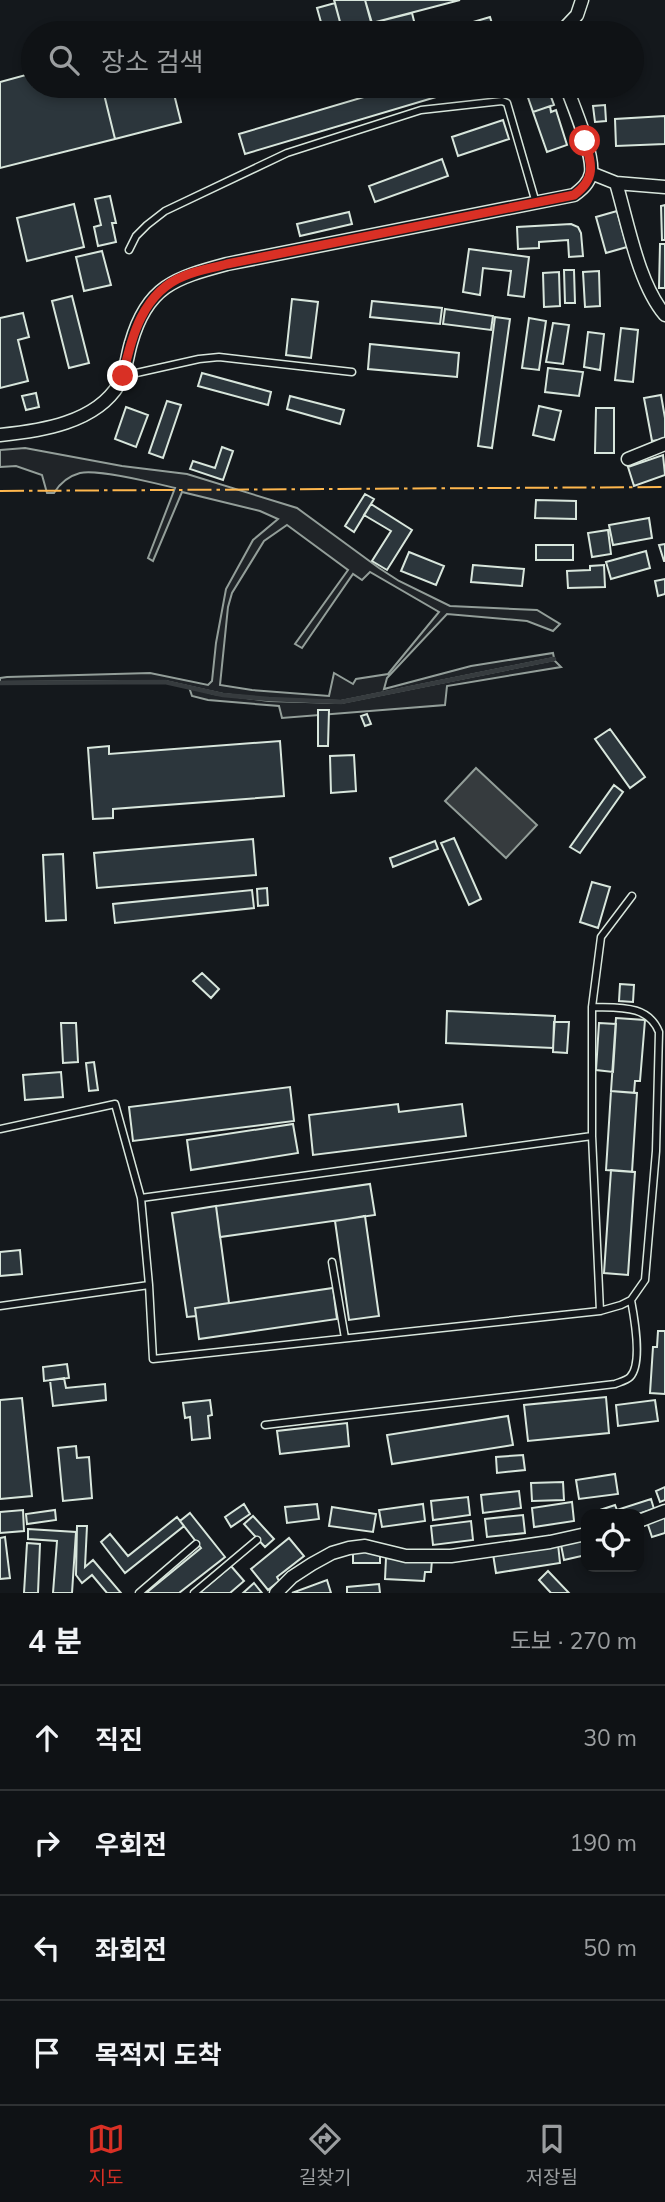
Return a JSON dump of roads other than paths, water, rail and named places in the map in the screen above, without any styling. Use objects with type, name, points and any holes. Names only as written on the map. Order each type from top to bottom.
[{"type":"street","points":[[571,21],[582,0]]},
{"type":"street","points":[[0,435],[46,428],[73,420],[104,400],[118,386],[123,376],[131,341],[149,303],[171,282],[185,276],[227,264],[574,195],[585,187],[591,173],[585,141],[570,98]]},
{"type":"street","points":[[591,173],[616,183],[665,187]]},
{"type":"street","points":[[616,183],[640,265],[660,300],[665,315]]},
{"type":"street","points":[[628,458],[665,444]]},
{"type":"street","points":[[644,1519],[665,1511]]},
{"type":"street","points":[[276,1593],[292,1577],[312,1564],[332,1553],[349,1548],[365,1546],[406,1556],[451,1556],[581,1535]]},
{"type":"lane","points":[[129,250],[136,236],[165,211],[287,153],[421,110],[502,101],[507,103],[536,203]]},
{"type":"lane","points":[[123,376],[219,357],[352,372]]},
{"type":"lane","points":[[600,1311],[592,1136],[592,1007],[601,937],[632,896]]},
{"type":"lane","points":[[0,1129],[115,1104],[141,1198],[153,1359],[600,1311],[631,1300],[645,1280],[656,1151],[659,1032],[655,1023],[643,1012],[634,1009],[592,1007]]},
{"type":"lane","points":[[141,1198],[592,1136]]},
{"type":"lane","points":[[656,1151],[665,1150]]},
{"type":"lane","points":[[332,1262],[345,1338]]},
{"type":"lane","points":[[0,1306],[149,1285]]},
{"type":"lane","points":[[265,1425],[615,1384],[631,1376],[635,1367],[637,1328],[631,1300]]},
{"type":"lane","points":[[194,1593],[257,1540]]},
{"type":"lane","points":[[139,1593],[196,1544]]},
{"type":"waterway","points":[[0,683],[165,682],[223,695],[341,702],[554,659]]}]
